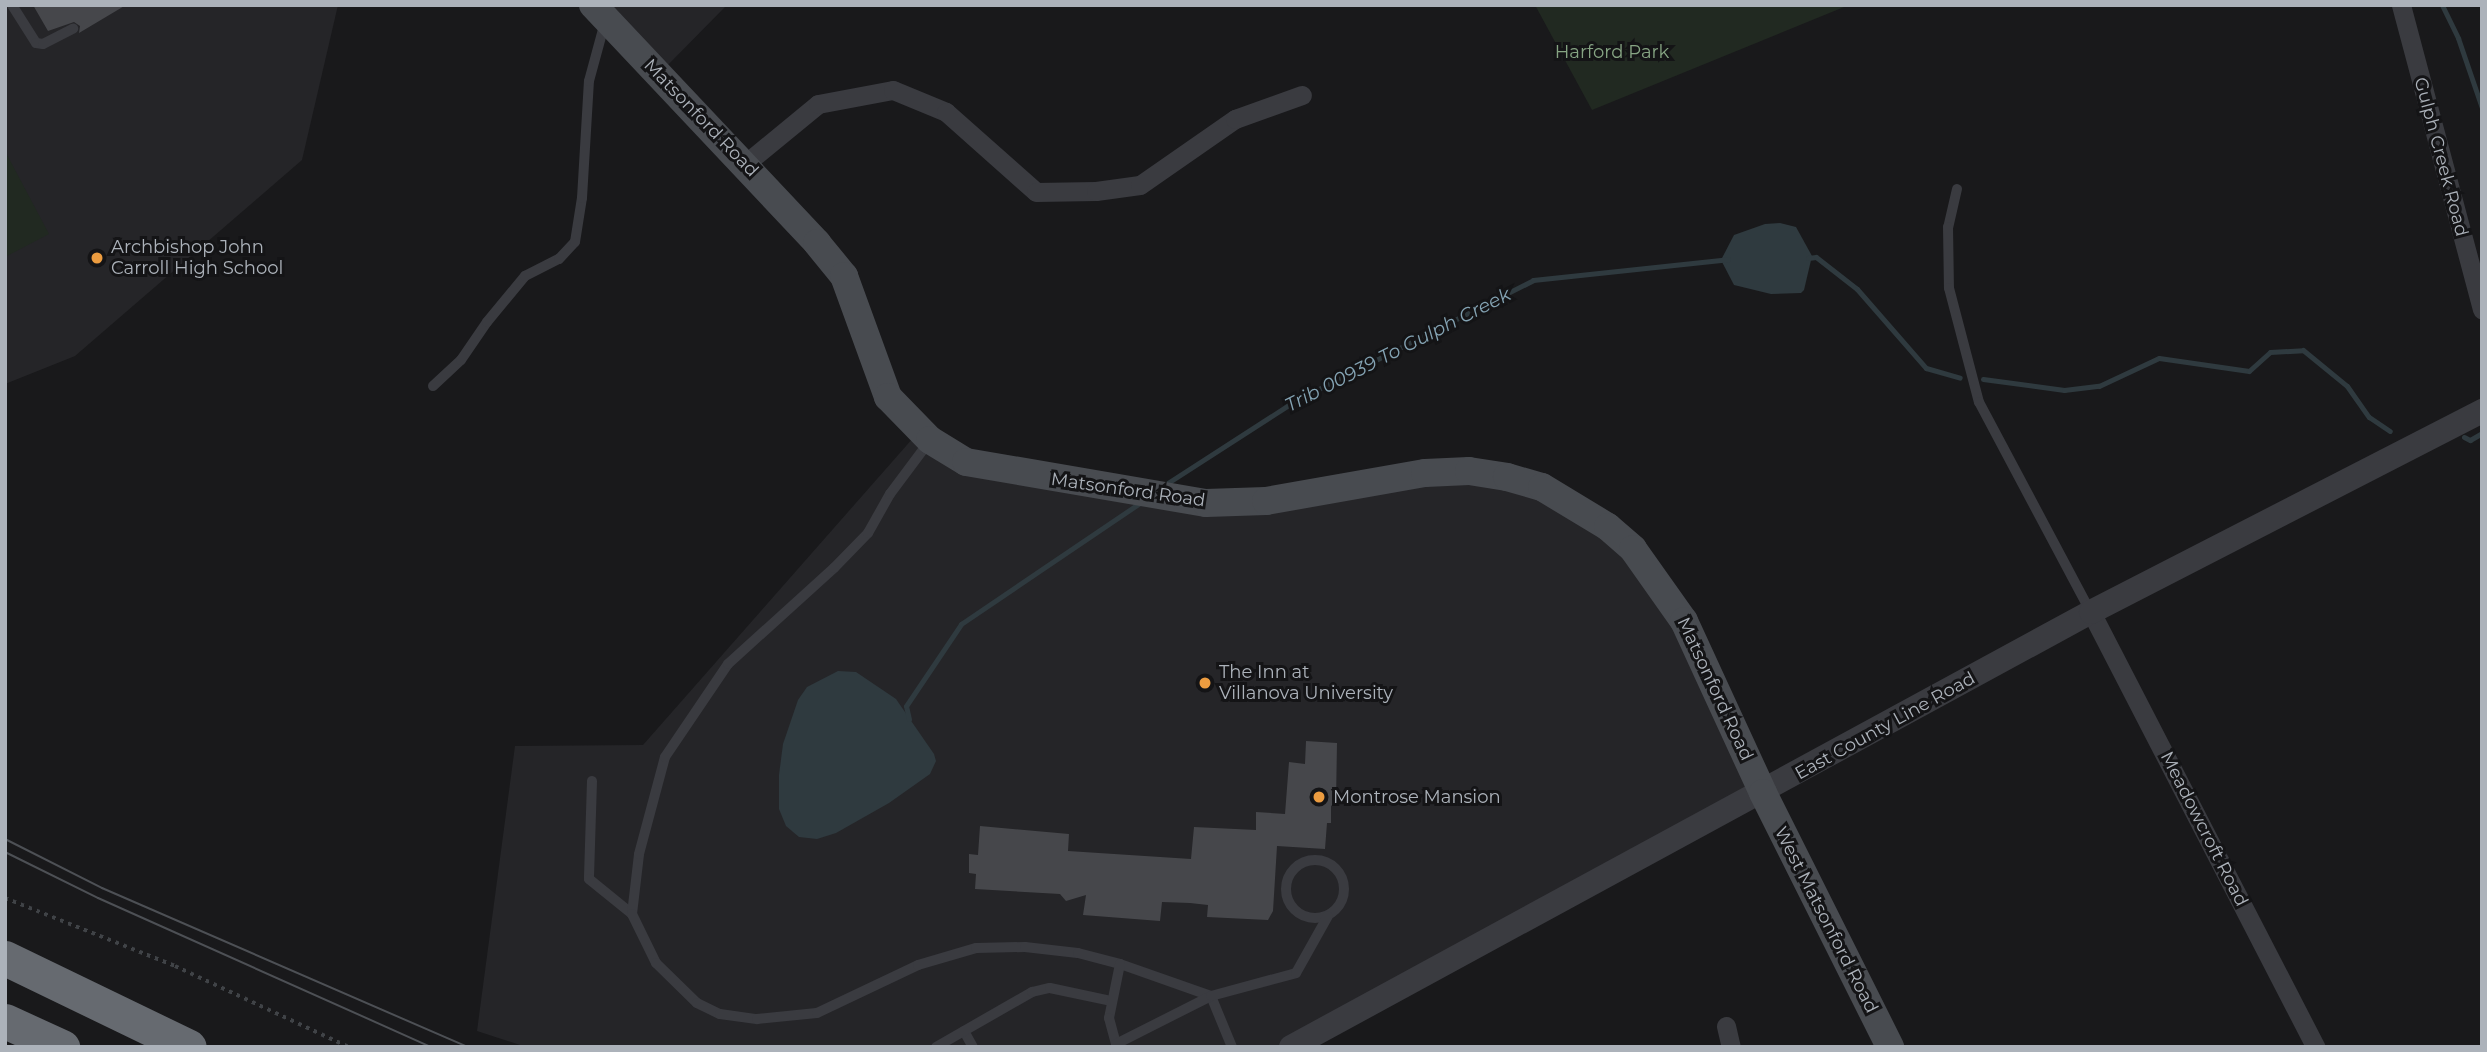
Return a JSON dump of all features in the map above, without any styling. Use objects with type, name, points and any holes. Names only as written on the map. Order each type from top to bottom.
[{"type":"highway","points":[[5,958],[189,1047]]},
{"type":"highway","points":[[5,1021],[62,1047]]},
{"type":"main road","name":"Matsonford Road","points":[[599,12],[745,164],[844,276],[888,397],[930,440],[966,462],[1206,503],[1266,501],[1424,473],[1469,471],[1507,477],[1542,487],[1608,527],[1633,549],[1658,581],[1685,621],[1763,793]]},
{"type":"main road","name":"West Matsonford Road","points":[[1763,793],[1890,1047]]},
{"type":"street","name":"Gulph Creek Road","points":[[2401,5],[2482,309]]},
{"type":"street","points":[[745,164],[818,104],[893,90],[946,112],[1036,192],[1096,191],[1140,185],[1235,119],[1302,95]]},
{"type":"street","name":"East County Line Road","points":[[1291,1047],[1763,793],[2091,612],[2482,411]]},
{"type":"street","name":"Meadowcroft Road","points":[[2091,612],[2316,1047]]},
{"type":"street","points":[[1726,1027],[1731,1047]]},
{"type":"lane","points":[[12,5],[36,43],[43,44],[73,29]]},
{"type":"lane","points":[[433,386],[461,360],[487,322],[525,276],[559,260],[575,242],[582,198],[589,80],[599,12]]},
{"type":"lane","points":[[1957,189],[1948,227],[1949,288],[1979,402],[2091,612]]},
{"type":"lane","points":[[632,914],[639,854],[665,757],[728,664],[834,568],[868,533],[890,494],[930,440]]},
{"type":"lane","points":[[592,781],[589,878],[632,914],[656,963],[697,1003],[720,1014],[757,1019],[817,1013],[918,965],[976,948],[1025,947],[1078,953],[1120,964],[1211,996],[1232,1047]]},
{"type":"lane","points":[[1120,964],[1111,1001],[1110,1018],[1116,1045],[1211,996],[1296,973],[1328,916],[1336,911],[1345,895],[1342,877],[1330,863],[1321,860],[1303,862],[1290,875],[1286,884],[1289,902],[1301,915],[1319,919],[1328,916]]},
{"type":"lane","points":[[936,1047],[1032,992],[1051,988],[1111,1001]]},
{"type":"lane","points":[[964,1031],[973,1047]]},
{"type":"path","points":[[5,898],[175,966],[349,1047]]},
{"type":"shaded area","name":"Archbishop John Carroll High School","points":[[5,5],[338,5],[302,160],[75,356],[5,384]]},
{"type":"shaded area","points":[[593,5],[727,5],[659,74]]},
{"type":"shaded area","points":[[1780,223],[1796,227],[1812,256],[1804,290],[1801,293],[1771,294],[1734,285],[1721,260],[1734,235],[1765,224]]},
{"type":"shaded area","name":"The Inn at Villanova University","points":[[921,429],[930,440],[1206,503],[1507,477],[1633,549],[1763,793],[1291,1047],[526,1047],[477,1031],[515,746],[643,745]]},
{"type":"shaded area","points":[[838,671],[856,672],[896,699],[934,754],[936,761],[930,774],[889,803],[836,833],[817,839],[799,837],[786,826],[779,809],[783,744],[798,700],[807,687]]},
{"type":"green space","name":"Harford Park","points":[[1535,5],[1849,5],[1592,110]]},
{"type":"green space","points":[[5,151],[49,234],[5,257]]},
{"type":"building","points":[[33,5],[126,5],[79,33],[80,26],[74,22],[48,31]]},
{"type":"building","points":[[1306,741],[1337,743],[1336,802],[1331,806],[1331,823],[1327,823],[1325,849],[1277,846],[1273,911],[1268,920],[1207,917],[1208,905],[1162,902],[1160,921],[1083,915],[1086,895],[1066,901],[1060,894],[975,889],[976,874],[969,873],[969,854],[978,855],[980,826],[1069,834],[1068,851],[1191,859],[1194,827],[1256,830],[1256,812],[1285,814],[1289,762],[1305,764]]},
{"type":"waterway","points":[[2442,5],[2458,38],[2482,108]]},
{"type":"waterway","name":"Trib 00939 To Gulph Creek","points":[[1808,258],[1816,257],[1857,289],[1926,368],[1960,378]]},
{"type":"waterway","name":"Trib 00939 To Gulph Creek","points":[[1163,486],[1295,401],[1533,280],[1728,259]]},
{"type":"waterway","name":"Trib 00939 To Gulph Creek","points":[[1983,379],[2064,390],[2099,386],[2159,358],[2249,371],[2270,352],[2303,350],[2347,386],[2369,417],[2390,431]]},
{"type":"waterway","name":"Trib 00939 To Gulph Creek","points":[[2464,437],[2470,440],[2482,433]]},
{"type":"waterway","name":"Trib 00939 To Gulph Creek","points":[[909,719],[906,706],[961,624],[1141,502]]},
{"type":"tram line","points":[[5,839],[102,888],[467,1047]]},
{"type":"tram line","points":[[5,852],[98,898],[431,1047]]},
{"type":"place","name":"Archbishop John Carroll High School","points":[[97,258]]},
{"type":"place","name":"The Inn at Villanova University","points":[[1205,683]]},
{"type":"place","name":"Montrose Mansion","points":[[1319,797]]}]
